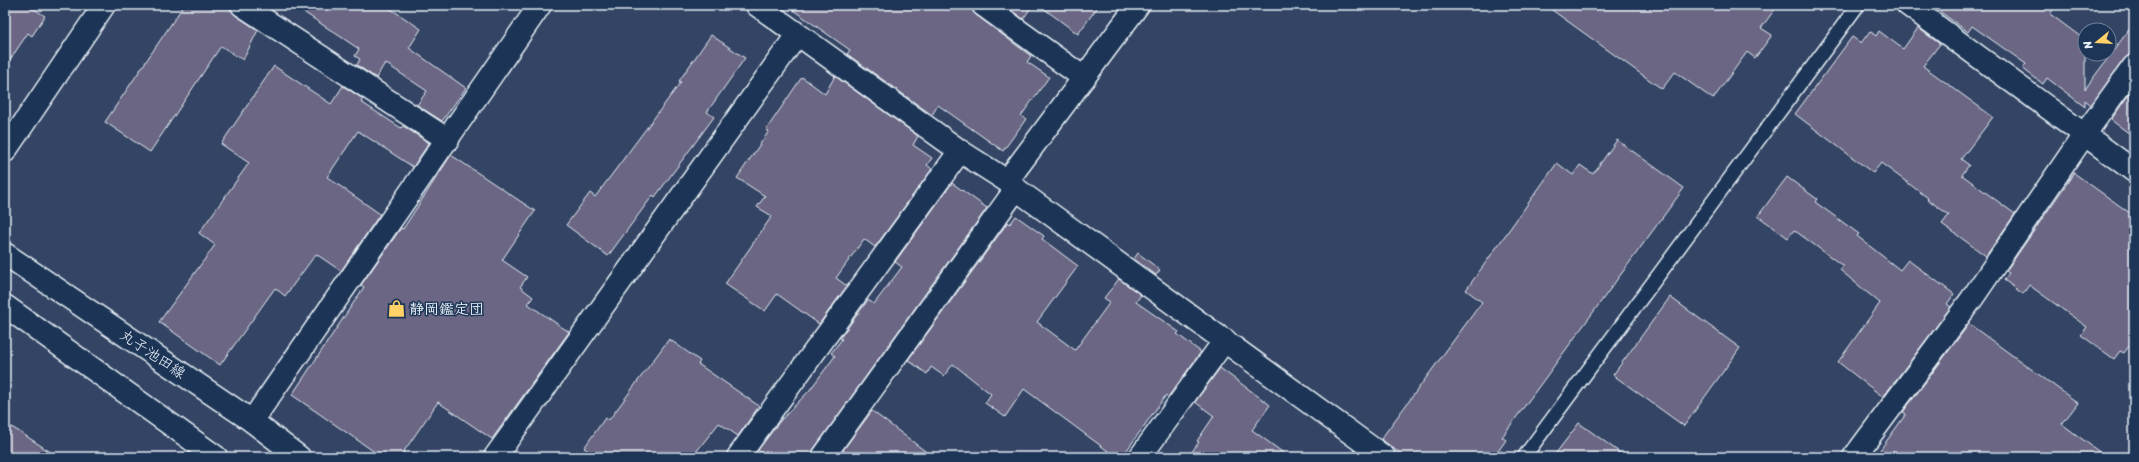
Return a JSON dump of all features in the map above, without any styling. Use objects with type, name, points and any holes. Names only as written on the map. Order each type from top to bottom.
[{"type":"street","points":[[5,151],[104,5]]},
{"type":"street","points":[[242,5],[448,140]]},
{"type":"street","points":[[252,422],[540,5]]},
{"type":"street","points":[[757,5],[960,151],[1011,185],[1384,457]]},
{"type":"street","points":[[983,5],[1084,78]]},
{"type":"street","points":[[823,457],[1084,78],[1138,5]]},
{"type":"street","points":[[1908,5],[2134,171]]},
{"type":"street","points":[[495,457],[797,35]]},
{"type":"street","points":[[1854,457],[1971,300],[2084,135],[2134,66]]},
{"type":"street","points":[[738,457],[960,151]]},
{"type":"street","name":"丸子池田線","points":[[5,254],[252,422],[300,457]]},
{"type":"street","points":[[5,306],[216,457]]},
{"type":"street","points":[[1140,457],[1225,340]]},
{"type":"lane","points":[[1524,457],[1858,5]]},
{"type":"building","points":[[5,5],[28,5],[45,16],[32,36],[28,33],[5,67]]},
{"type":"building","points":[[184,5],[230,5],[235,15],[258,30],[243,60],[221,46],[150,152],[105,122]]},
{"type":"building","points":[[293,5],[385,5],[421,29],[409,48],[466,88],[442,121],[417,105],[427,91],[385,63],[376,78],[357,65],[360,59],[355,56],[359,49]]},
{"type":"building","points":[[786,5],[971,5],[976,15],[1031,56],[1027,62],[1049,77],[1021,116],[1026,119],[1003,151],[938,105],[932,115],[847,54],[850,50]]},
{"type":"building","points":[[1004,5],[1033,5],[1023,19]]},
{"type":"building","points":[[1039,5],[1099,5],[1078,34]]},
{"type":"building","points":[[1545,5],[1778,5],[1761,28],[1772,35],[1755,58],[1747,52],[1713,99],[1675,72],[1662,89]]},
{"type":"building","points":[[1931,5],[2057,5],[2050,14],[2077,34],[2077,62],[2085,62],[2085,89],[2105,62],[2117,62],[2117,46],[2134,23],[2134,54],[2124,59],[2091,105],[2085,100],[2085,107],[2047,78],[2043,84],[2022,68],[2026,64],[1972,26],[1968,32]]},
{"type":"building","points":[[1918,28],[1940,44],[1923,66],[1993,117],[1961,159],[1969,165],[1962,175],[2015,214],[1986,256],[1942,224],[1949,215],[1881,163],[1873,173],[1795,114],[1852,37],[1861,43],[1870,31],[1876,36],[1879,31],[1903,49]]},
{"type":"building","points":[[711,35],[745,58],[707,112],[714,117],[655,197],[653,195],[608,256],[566,225],[590,193],[595,197],[681,82],[679,81]]},
{"type":"building","points":[[274,66],[331,104],[343,86],[363,99],[361,102],[401,128],[403,126],[429,143],[413,167],[358,131],[327,177],[380,214],[341,271],[316,254],[285,296],[275,288],[220,365],[159,322],[215,245],[199,233],[249,163],[221,144]]},
{"type":"building","points":[[835,76],[918,136],[913,145],[932,158],[927,165],[932,169],[875,247],[864,239],[836,278],[847,286],[819,324],[777,294],[765,311],[725,284],[772,216],[757,207],[765,196],[737,178],[769,131],[766,130],[802,77],[825,94]]},
{"type":"building","points":[[2134,87],[2134,137],[2111,120]]},
{"type":"building","points":[[1617,140],[1684,188],[1502,437],[1506,440],[1494,457],[1405,457],[1381,439],[1482,302],[1466,290],[1557,163],[1573,175],[1580,165],[1593,174]]},
{"type":"building","points":[[451,155],[535,211],[502,260],[527,277],[520,287],[533,297],[528,304],[569,332],[492,439],[438,402],[400,457],[382,457],[292,395],[364,287],[361,285],[401,228],[403,229]]},
{"type":"building","points":[[2074,173],[2134,216],[2134,339],[2124,353],[2120,351],[2114,359],[2081,335],[2087,327],[2029,285],[2023,294],[2004,280],[2009,273],[2006,271]]},
{"type":"building","points":[[1787,177],[1817,199],[1815,202],[1859,234],[1857,236],[1900,270],[1908,260],[1954,294],[1947,304],[1951,307],[1883,397],[1838,362],[1880,303],[1840,270],[1843,266],[1794,230],[1788,238],[1758,216]]},
{"type":"building","points":[[952,183],[987,208],[813,450],[811,457],[767,457],[758,450],[780,421],[809,391],[835,356],[831,353],[842,339],[840,338],[868,300],[874,304],[902,267],[895,262]]},
{"type":"building","points":[[1016,216],[1044,236],[1042,239],[1078,266],[1037,322],[1075,350],[1110,302],[1104,298],[1119,279],[1141,295],[1136,302],[1179,332],[1177,334],[1201,352],[1168,397],[1166,395],[1122,457],[1116,457],[1024,389],[1005,417],[985,403],[991,394],[953,364],[944,376],[931,367],[927,374],[908,360],[1008,222],[1010,224]]},
{"type":"building","points":[[1138,253],[1160,270],[1156,275],[1134,259]]},
{"type":"building","points":[[1670,297],[1740,348],[1684,426],[1613,375]]},
{"type":"building","points":[[1969,324],[2078,403],[2062,424],[2106,457],[1875,457],[1906,414],[1903,412]]},
{"type":"building","points":[[669,339],[700,361],[698,364],[759,406],[738,436],[719,423],[692,457],[597,457],[584,448],[605,418],[609,420]]},
{"type":"building","points":[[1220,368],[1270,405],[1252,430],[1289,457],[1188,457],[1199,442],[1197,441],[1214,416],[1195,402]]},
{"type":"building","points":[[872,411],[933,457],[853,457],[843,450]]},
{"type":"building","points":[[5,423],[23,434],[58,457],[5,457]]},
{"type":"building","points":[[1579,423],[1626,457],[1553,457]]},
{"type":"place","name":"静岡鑑定団","points":[[396,309]]}]
